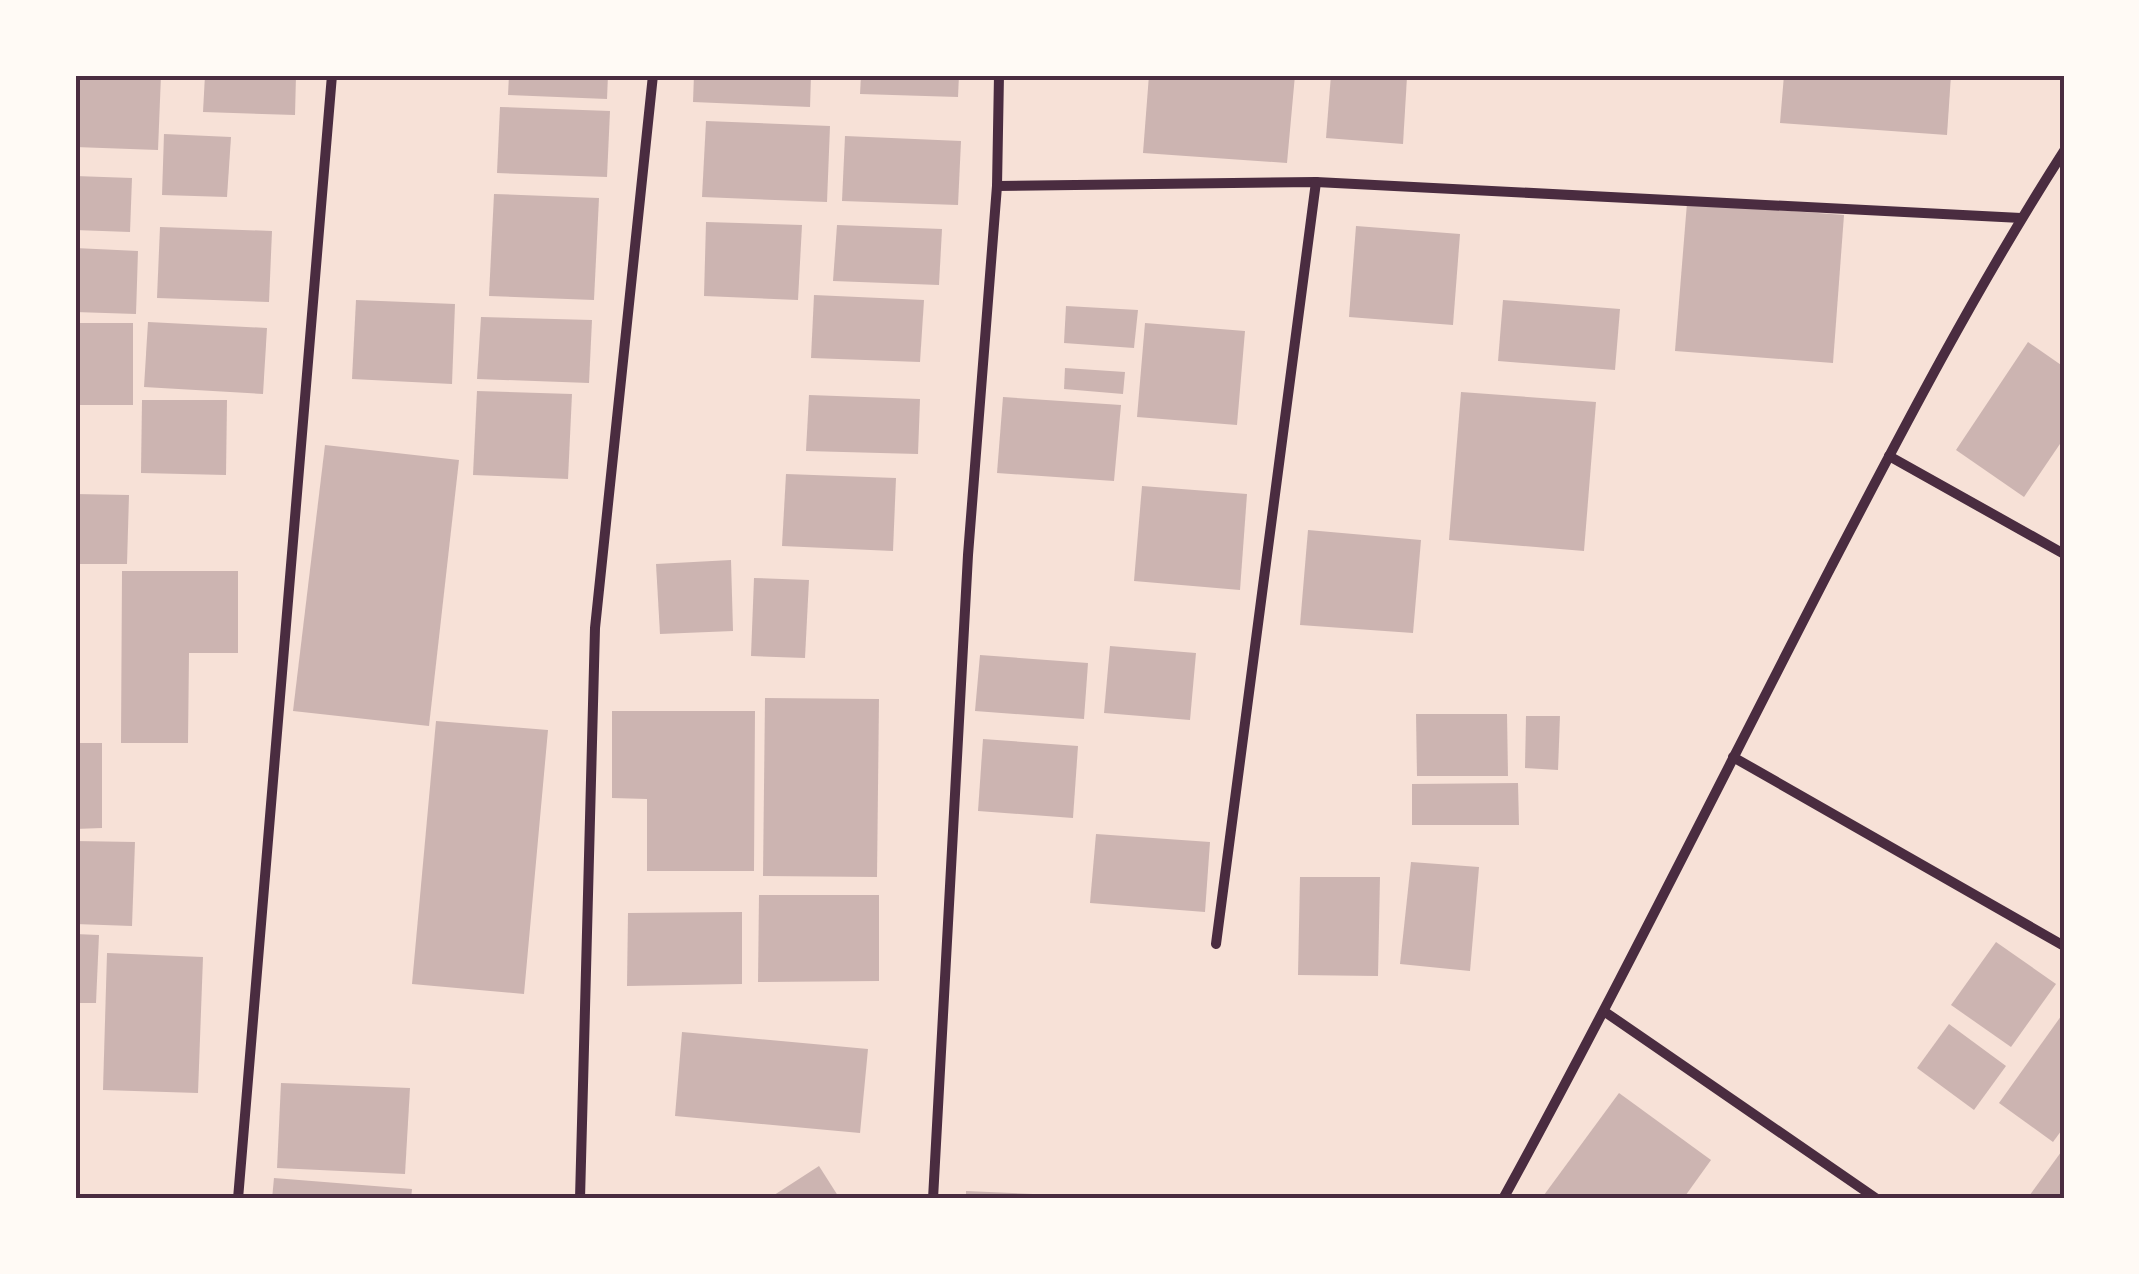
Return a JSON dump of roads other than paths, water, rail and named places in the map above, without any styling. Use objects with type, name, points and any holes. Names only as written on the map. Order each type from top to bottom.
[{"type":"street","points":[[238,1199],[332,75]]},
{"type":"street","points":[[580,1199],[595,628],[653,75]]},
{"type":"street","points":[[933,1199],[968,556],[997,186],[1000,75]]},
{"type":"street","points":[[1503,1199],[1605,1012],[1889,456],[2021,218],[2064,151]]},
{"type":"street","points":[[997,186],[1316,182],[2021,218]]},
{"type":"street","points":[[1216,944],[1316,182]]},
{"type":"street","points":[[1889,456],[2064,554]]},
{"type":"street","points":[[1733,757],[2064,946]]},
{"type":"street","points":[[1605,1012],[1877,1199]]}]
